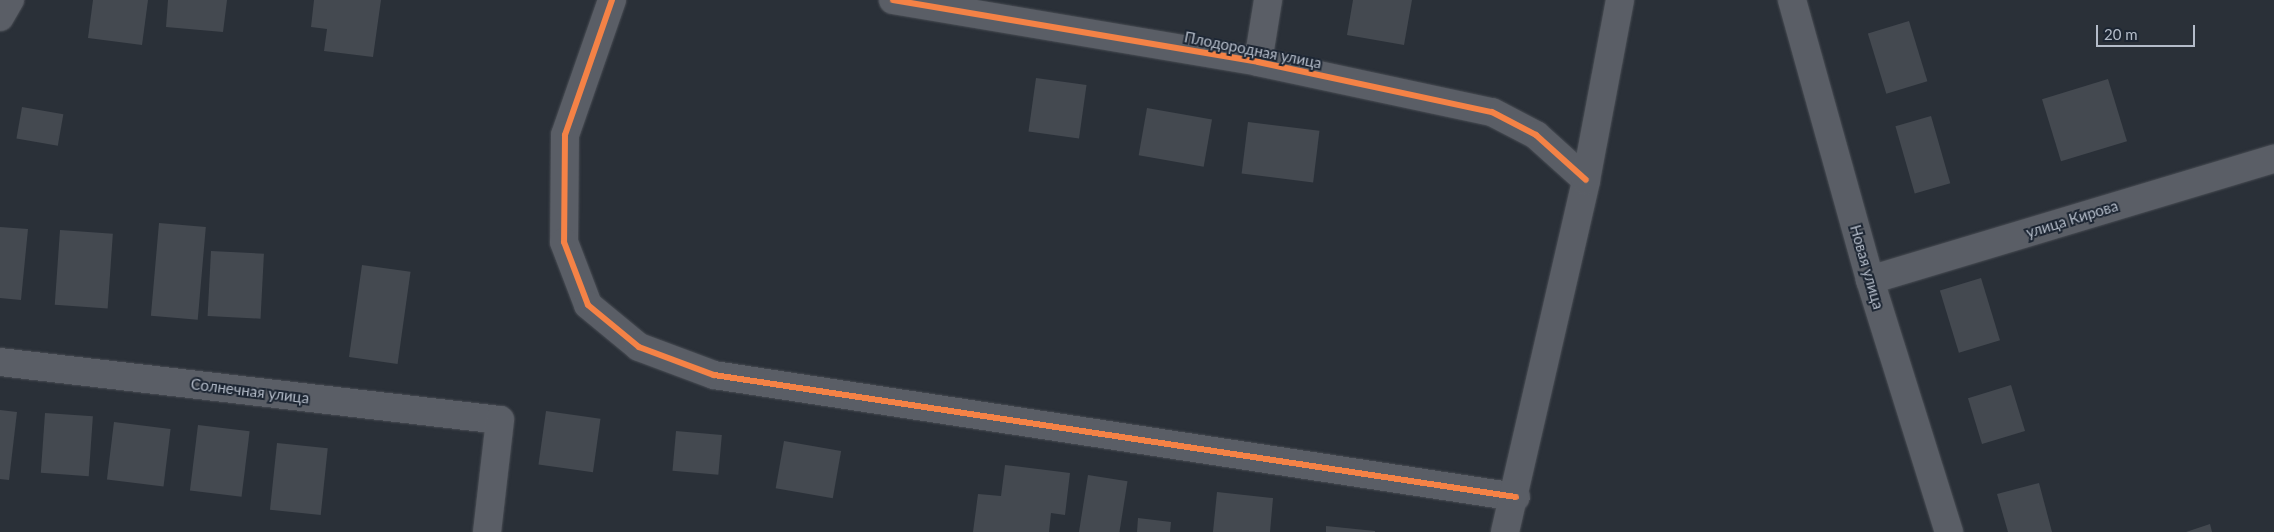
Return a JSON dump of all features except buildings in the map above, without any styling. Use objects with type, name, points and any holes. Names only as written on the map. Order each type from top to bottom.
[{"type":"street","points":[[0,18],[10,0]]},
{"type":"street","points":[[612,0],[565,135],[564,242],[588,304],[638,347],[714,375],[1516,497]]},
{"type":"street","name":"Плодородная улица","points":[[892,0],[1258,62],[1492,112],[1536,135],[1586,180]]},
{"type":"street","points":[[1258,62],[1268,0]]},
{"type":"street","points":[[1505,532],[1516,497],[1586,180],[1620,0]]},
{"type":"street","name":"Новая улица","points":[[1792,0],[1870,280],[1949,532]]},
{"type":"street","name":"улица Кирова","points":[[1870,280],[2274,159]]},
{"type":"street","name":"Солнечная улица","points":[[0,362],[500,420],[487,532]]},
{"type":"cycle path","points":[[612,0],[565,135],[564,242],[588,305],[639,347],[714,375],[1516,497]]},
{"type":"cycle path","points":[[893,0],[1258,62],[1492,112],[1536,135],[1586,180]]}]
